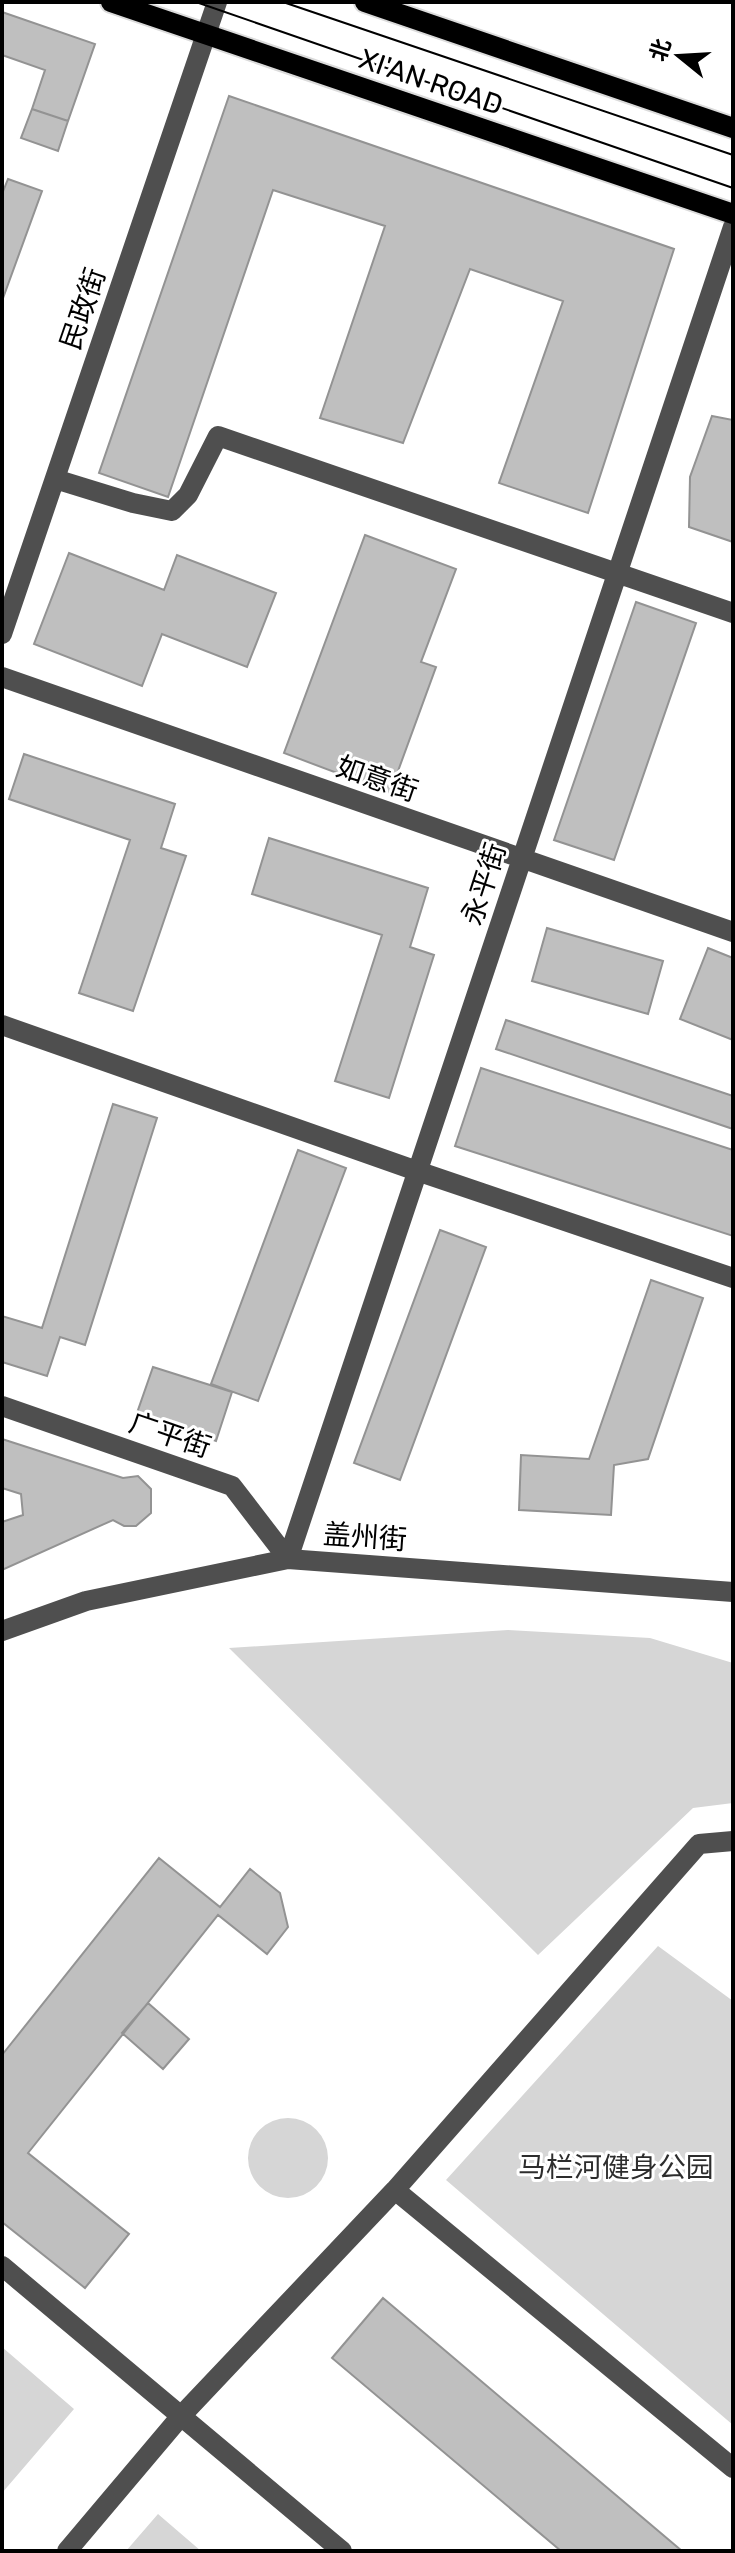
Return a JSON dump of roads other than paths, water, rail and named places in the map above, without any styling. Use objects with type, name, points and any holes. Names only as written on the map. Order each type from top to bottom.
[{"type":"main road","name":"XI'AN ROAD","points":[[111,2],[733,214]]},
{"type":"main road","name":"XI'AN ROAD","points":[[365,2],[733,128]]},
{"type":"street","name":"民政街","points":[[2,634],[217,2]]},
{"type":"street","name":"永平街","points":[[288,1559],[733,227]]},
{"type":"street","points":[[55,479],[133,503],[172,511],[188,495],[218,436],[733,613]]},
{"type":"street","name":"如意街","points":[[2,677],[733,932]]},
{"type":"street","points":[[2,1025],[733,1278]]},
{"type":"street","name":"广平街","points":[[2,1406],[232,1486],[288,1559]]},
{"type":"street","name":"盖州街","points":[[2,1631],[86,1601],[288,1559],[733,1592]]},
{"type":"street","points":[[67,2551],[181,2416],[395,2190],[699,1844],[733,1841]]},
{"type":"street","points":[[395,2190],[733,2468]]},
{"type":"street","points":[[2,2266],[342,2551]]},
{"type":"tram line","points":[[196,2],[733,188]]},
{"type":"tram line","points":[[283,2],[733,155]]},
{"type":"park label","name":"马栏河健身公园","points":[[616,2167]]}]
